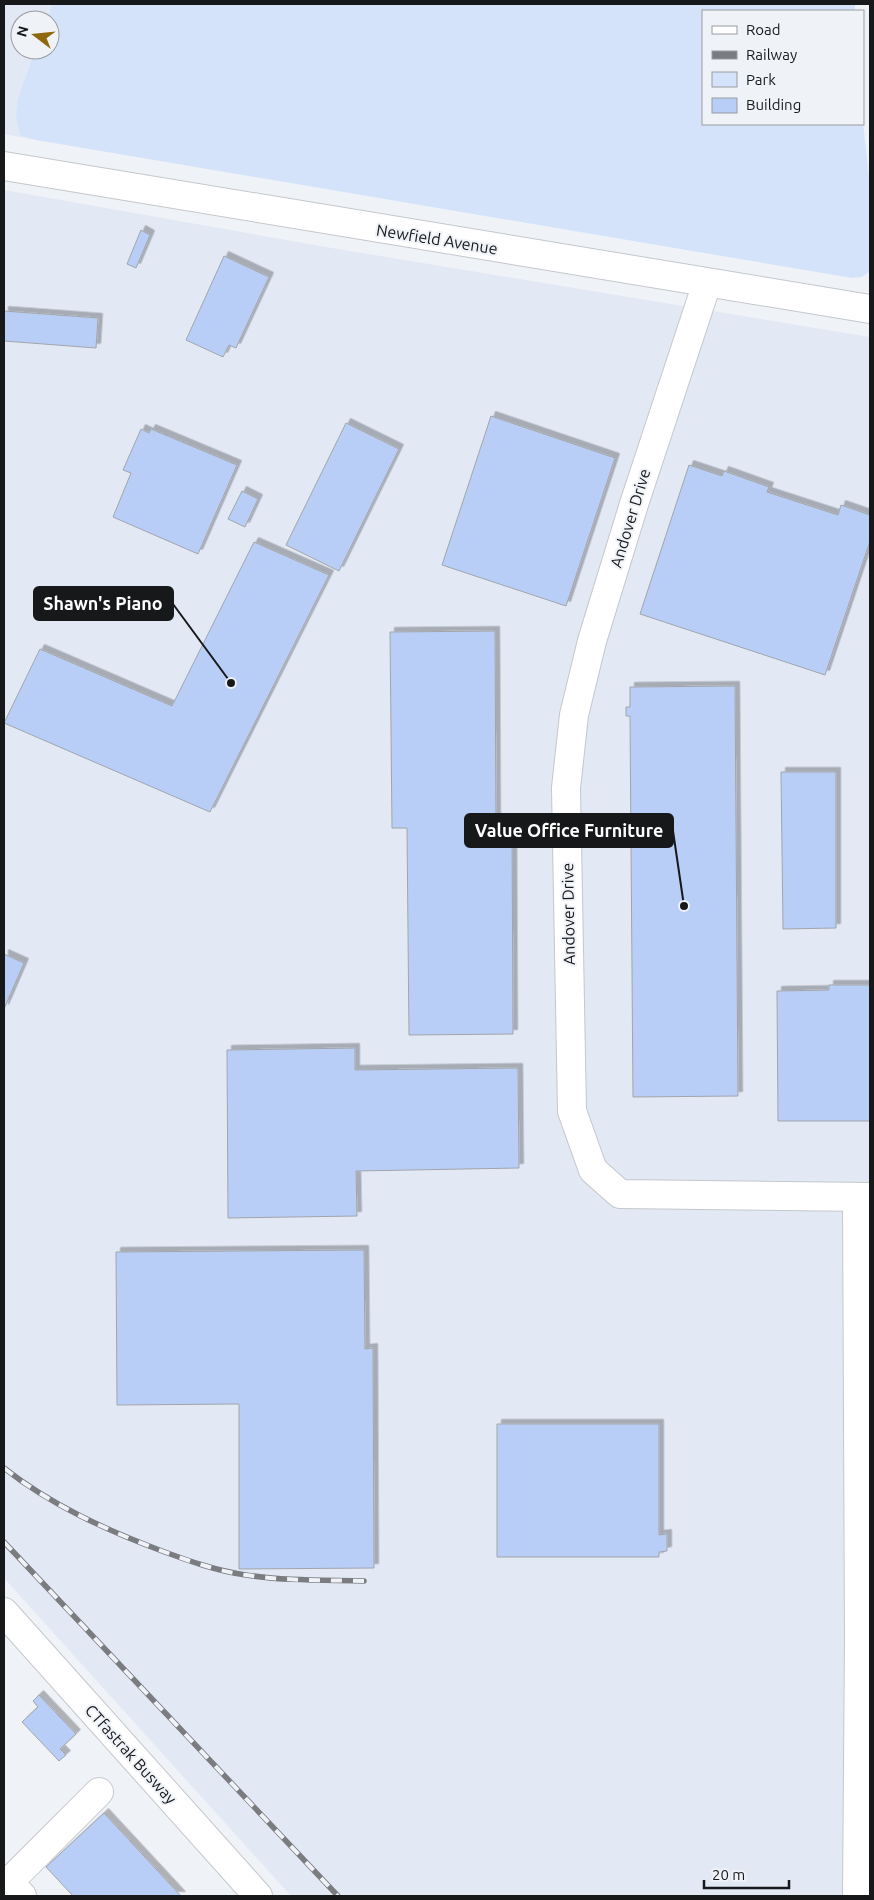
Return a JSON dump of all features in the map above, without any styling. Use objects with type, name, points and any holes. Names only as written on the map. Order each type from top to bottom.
[{"type":"street","name":"Newfield Avenue","points":[[4,166],[870,309]]},
{"type":"street","name":"Andover Drive","points":[[707,283],[592,641],[574,715],[566,788],[572,1111],[593,1170],[620,1194],[864,1197]]},
{"type":"street","points":[[857,1896],[864,1639],[864,1197]]},
{"type":"street","name":"CTfastrak Busway","points":[[4,1612],[258,1896]]},
{"type":"street","points":[[22,1896],[9,1882],[99,1792]]},
{"type":"shaded area","points":[[4,4],[52,4],[50,10],[10,10],[10,60],[31,60],[18,98],[36,140],[4,134]]},
{"type":"shaded area","points":[[4,190],[326,247],[870,337],[870,1896],[291,1896],[4,1578]]},
{"type":"green space","points":[[52,4],[855,4],[855,10],[702,10],[702,125],[863,125],[870,186],[870,271],[862,277],[852,278],[36,140],[20,135],[16,117],[18,98],[31,60],[60,60],[60,10],[50,10]]},
{"type":"building","points":[[141,230],[150,235],[136,268],[127,264]]},
{"type":"building","points":[[224,256],[269,277],[236,348],[229,345],[223,357],[186,340]]},
{"type":"building","points":[[4,311],[98,318],[96,348],[4,341]]},
{"type":"building","points":[[491,416],[615,458],[566,606],[442,565]]},
{"type":"building","points":[[346,423],[399,449],[339,571],[286,545]]},
{"type":"building","points":[[141,429],[149,433],[151,429],[237,465],[198,554],[113,517],[131,473],[123,470]]},
{"type":"building","points":[[689,465],[722,476],[724,471],[769,487],[767,492],[838,515],[841,505],[870,515],[870,541],[825,675],[640,614]]},
{"type":"building","points":[[242,491],[258,499],[245,527],[228,519]]},
{"type":"building","points":[[254,542],[329,575],[210,812],[4,723],[40,649],[172,706]]},
{"type":"building","points":[[495,631],[496,825],[512,825],[513,1034],[409,1035],[407,828],[392,828],[390,632]]},
{"type":"building","points":[[735,686],[738,1096],[633,1097],[630,716],[626,716],[626,707],[630,707],[630,687]]},
{"type":"building","points":[[781,772],[836,772],[836,928],[783,929]]},
{"type":"building","points":[[4,954],[24,963],[4,1009]]},
{"type":"building","points":[[829,985],[870,985],[870,1121],[778,1121],[777,991],[829,990]]},
{"type":"building","points":[[355,1048],[355,1070],[518,1068],[519,1168],[356,1171],[357,1216],[228,1218],[227,1050]]},
{"type":"building","points":[[364,1250],[365,1349],[373,1348],[374,1568],[239,1569],[239,1404],[117,1405],[116,1252]]},
{"type":"building","points":[[497,1424],[659,1424],[659,1535],[667,1534],[667,1551],[659,1552],[659,1557],[497,1557]]},
{"type":"building","points":[[39,1695],[76,1734],[60,1749],[66,1755],[59,1761],[22,1722],[38,1707],[33,1701]]},
{"type":"building","points":[[104,1813],[181,1896],[73,1896],[46,1867]]},
{"type":"railway","points":[[4,1468],[41,1494],[100,1525],[141,1543],[203,1565],[224,1571],[261,1577],[364,1581]]},
{"type":"railway","points":[[4,1542],[338,1896]]},
{"type":"place","name":"Shawn's Piano","points":[[231,683]]},
{"type":"place","name":"Value Office Furniture","points":[[684,906]]}]
